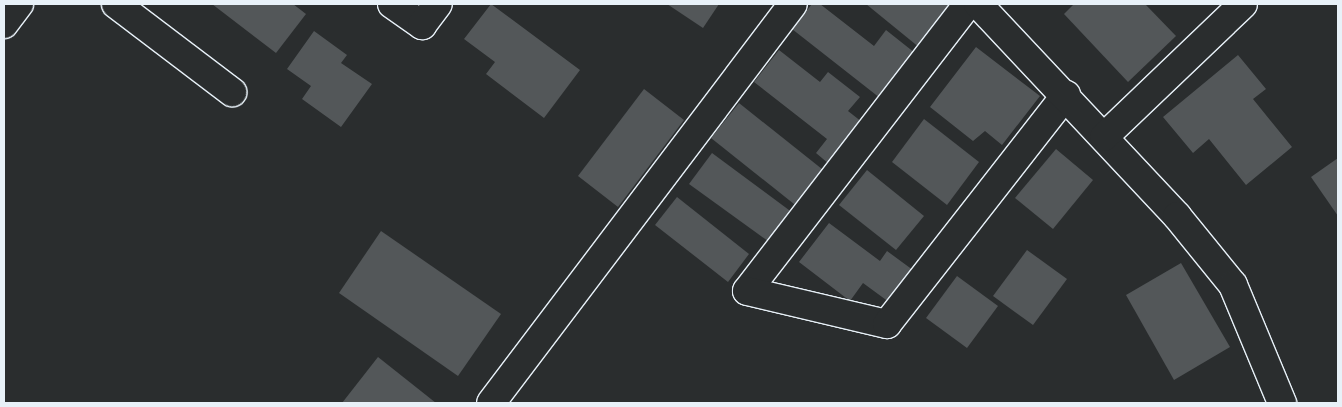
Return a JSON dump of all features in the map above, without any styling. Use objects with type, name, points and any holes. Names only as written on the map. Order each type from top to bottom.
[{"type":"street","points":[[4,24],[19,4]]},
{"type":"street","points":[[116,4],[232,92]]},
{"type":"street","points":[[392,4],[422,25],[438,4]]},
{"type":"street","points":[[491,403],[793,4]]},
{"type":"street","points":[[968,4],[747,291],[887,324],[1066,95]]},
{"type":"street","points":[[978,4],[1104,136],[1233,285],[1282,403]]},
{"type":"street","points":[[1104,136],[1243,4]]},
{"type":"building","points":[[212,4],[293,4],[306,14],[276,53]]},
{"type":"building","points":[[491,4],[580,70],[544,118],[486,74],[495,62],[464,39]]},
{"type":"building","points":[[667,4],[719,4],[703,28]]},
{"type":"building","points":[[812,4],[820,4],[874,46],[886,30],[915,53],[880,98],[792,29]]},
{"type":"building","points":[[866,4],[946,4],[953,9],[920,48]]},
{"type":"building","points":[[1074,4],[1145,4],[1176,36],[1128,82],[1064,14]]},
{"type":"building","points":[[314,31],[347,55],[341,63],[372,84],[341,127],[302,99],[311,86],[287,69]]},
{"type":"building","points":[[976,47],[1040,96],[1002,145],[985,131],[973,141],[930,107]]},
{"type":"building","points":[[779,50],[820,82],[828,72],[860,97],[848,111],[862,122],[829,164],[816,153],[827,139],[754,82]]},
{"type":"building","points":[[1238,55],[1266,89],[1253,99],[1292,147],[1246,185],[1209,139],[1193,153],[1163,117]]},
{"type":"building","points":[[644,89],[684,120],[618,207],[578,176]]},
{"type":"building","points":[[739,103],[827,173],[799,208],[711,138]]},
{"type":"building","points":[[924,119],[979,162],[947,205],[892,162]]},
{"type":"building","points":[[1056,149],[1093,180],[1053,229],[1015,198]]},
{"type":"building","points":[[712,153],[793,213],[772,244],[689,184]]},
{"type":"building","points":[[1338,158],[1338,216],[1311,177]]},
{"type":"building","points":[[867,170],[924,216],[896,250],[839,205]]},
{"type":"building","points":[[677,197],[749,254],[728,282],[655,225]]},
{"type":"building","points":[[829,223],[880,261],[887,251],[917,273],[893,305],[863,283],[850,301],[799,262]]},
{"type":"building","points":[[381,231],[501,314],[458,376],[339,293]]},
{"type":"building","points":[[1027,250],[1067,279],[1033,325],[993,296]]},
{"type":"building","points":[[1181,263],[1230,347],[1174,380],[1126,295]]},
{"type":"building","points":[[957,276],[998,306],[967,348],[926,318]]},
{"type":"building","points":[[378,357],[436,403],[342,403]]}]
